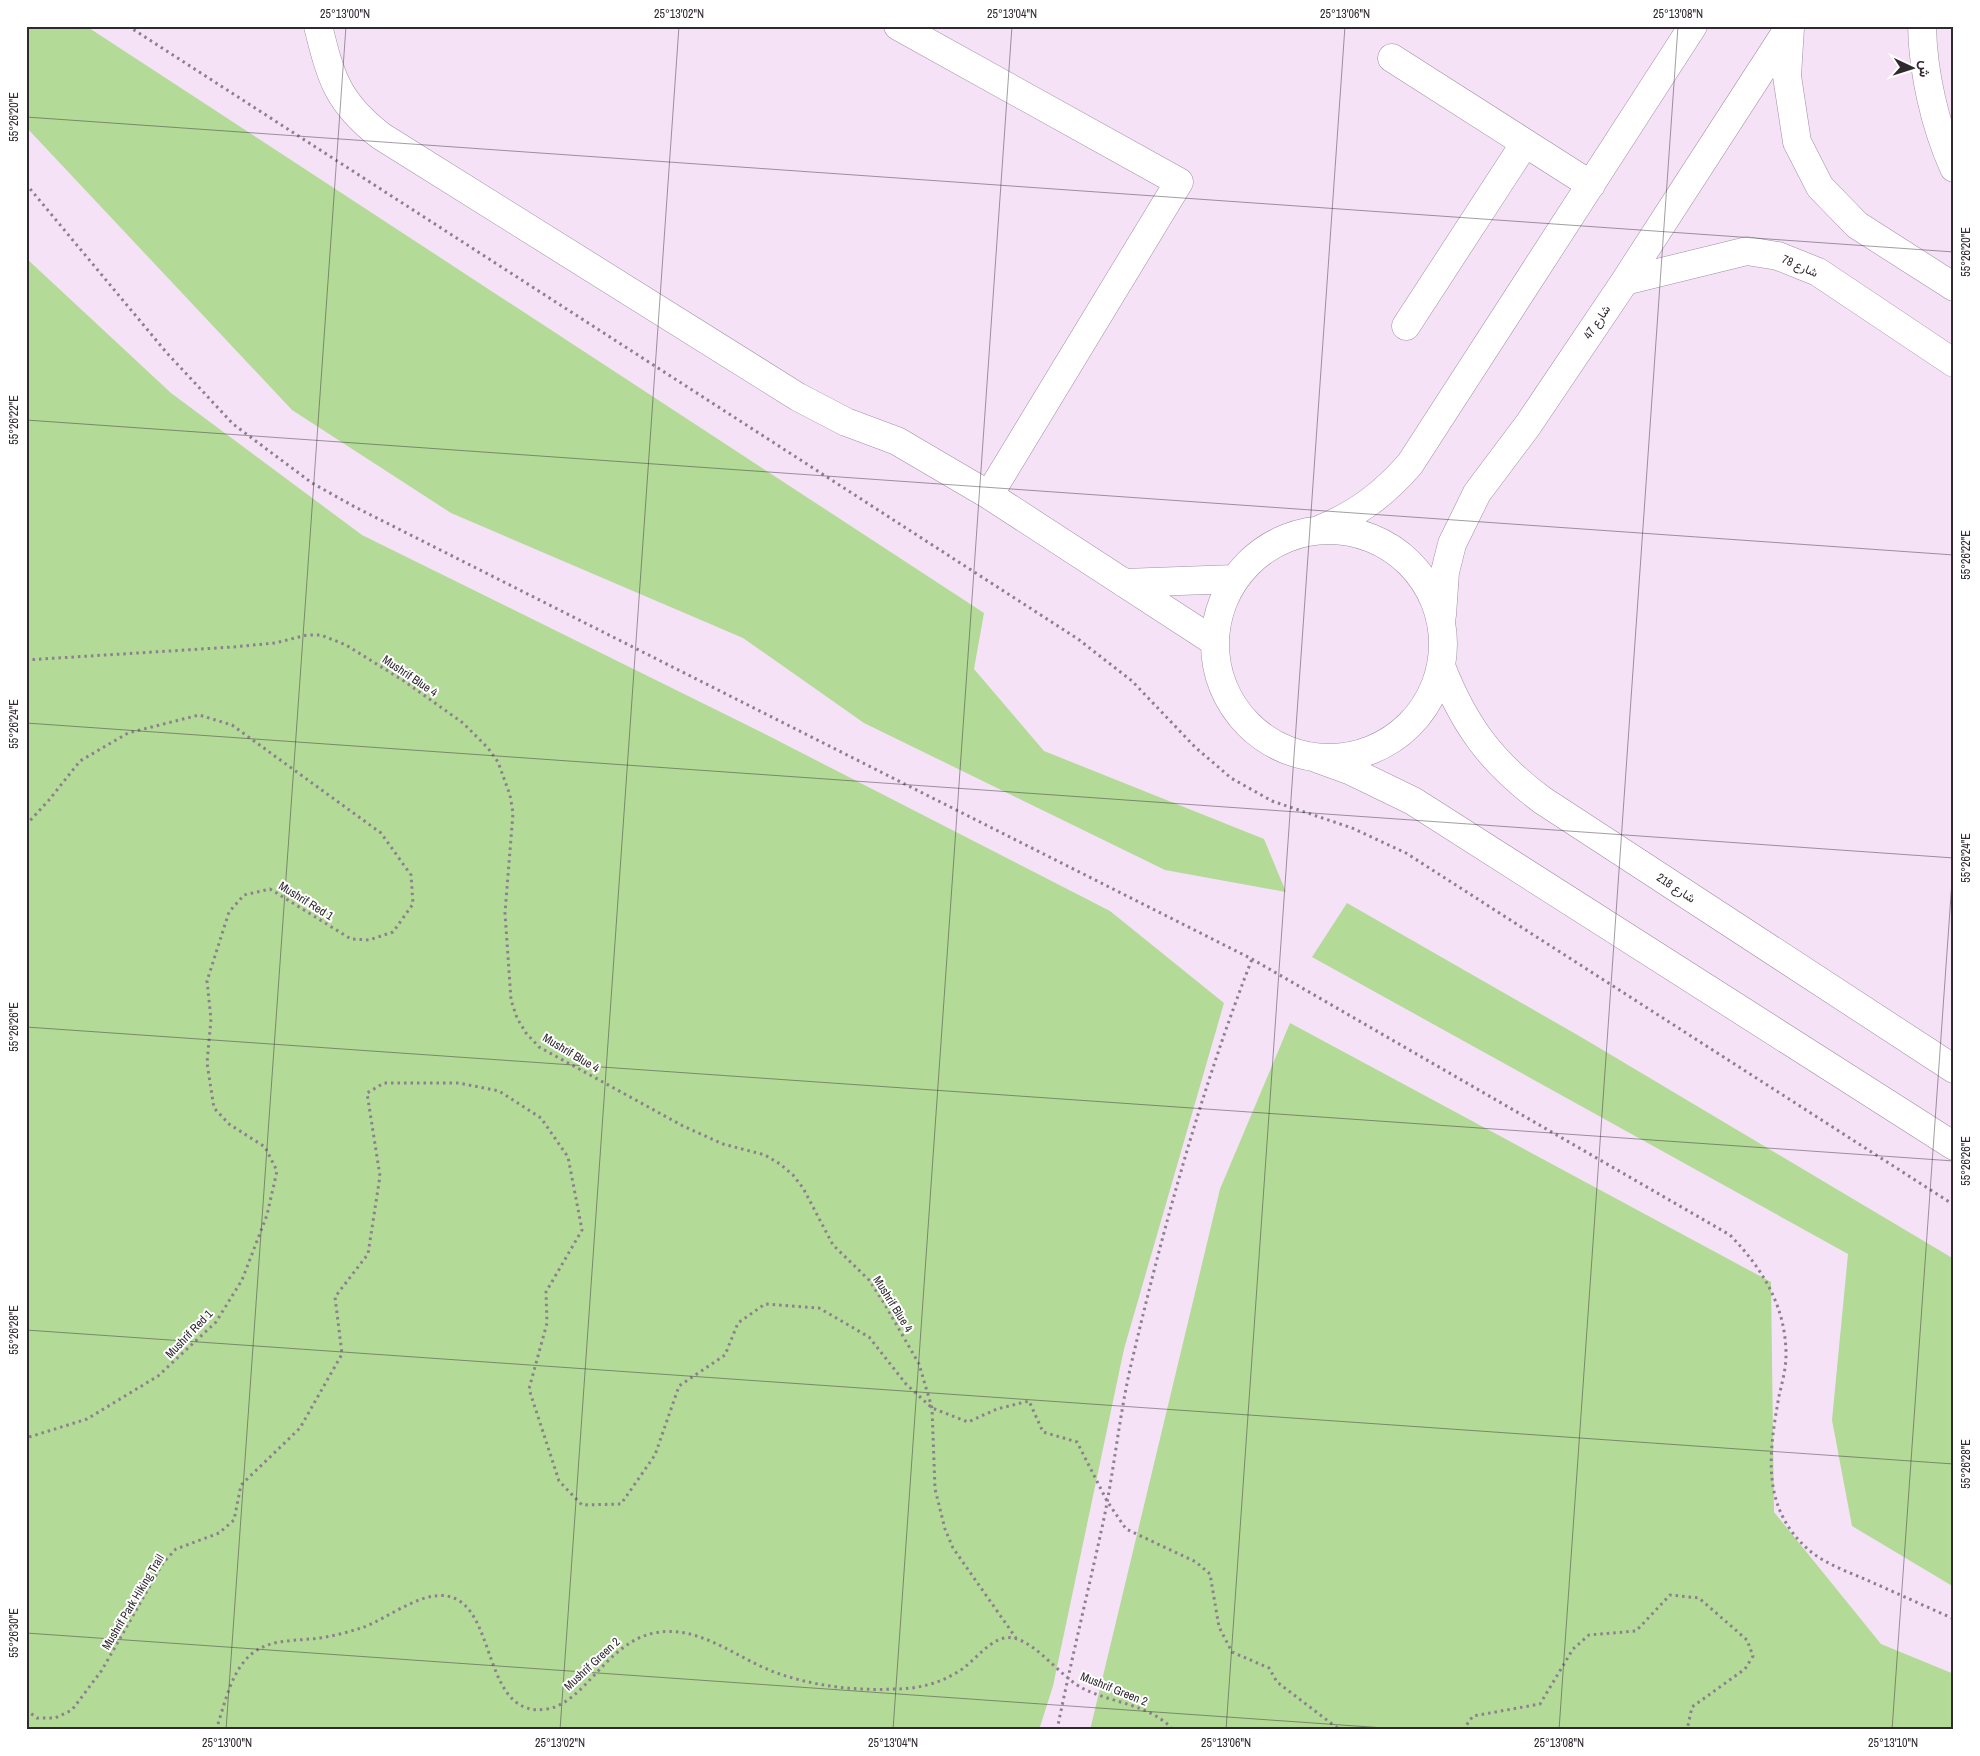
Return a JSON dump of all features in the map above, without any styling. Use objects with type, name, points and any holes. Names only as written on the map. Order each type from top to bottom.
[{"type":"street","points":[[318,26],[329,70],[337,89],[349,108],[381,136],[798,397],[846,422],[897,441],[989,495],[1215,642]]},
{"type":"street","points":[[898,26],[1179,182],[989,495]]},
{"type":"street","points":[[1693,26],[1410,464],[1391,486],[1370,504],[1346,519],[1320,530],[1287,537],[1258,554],[1235,579],[1220,609],[1215,642],[1219,675],[1233,706],[1255,732],[1284,749],[1349,770],[1412,801],[1954,1146]]},
{"type":"street","points":[[1790,26],[1787,76],[1797,142],[1820,186],[1857,225],[1954,288]]},
{"type":"street","name":"شارع 47","points":[[1442,632],[1445,572],[1452,544],[1477,493],[1528,425],[1625,281],[1790,26]]},
{"type":"street","points":[[1922,26],[1931,93],[1940,138],[1954,168]]},
{"type":"street","points":[[1392,58],[1591,185]]},
{"type":"street","points":[[1406,326],[1525,143]]},
{"type":"street","name":"شارع 78","points":[[1625,281],[1747,251],[1778,256],[1818,272],[1954,362]]},
{"type":"street","points":[[1316,758],[1350,757],[1382,746],[1410,725],[1429,698],[1441,666],[1442,632],[1437,607],[1426,584],[1411,564],[1369,537],[1345,530],[1320,530]]},
{"type":"street","points":[[1124,583],[1235,579]]},
{"type":"street","name":"شارع 218","points":[[1441,666],[1453,698],[1470,728],[1491,756],[1515,780],[1542,800],[1954,1069]]},
{"type":"path","points":[[128,26],[1078,639],[1132,681],[1195,747],[1231,778],[1272,801],[1352,828],[1406,853],[1954,1205]]},
{"type":"path","points":[[26,184],[199,389],[233,424],[312,483],[381,520],[1252,959],[1730,1235],[1764,1276],[1780,1312],[1785,1334],[1786,1357],[1772,1441],[1770,1465],[1773,1489],[1781,1512],[1794,1533],[1810,1551],[1830,1564],[1954,1619]]},
{"type":"path","name":"Mushrif Blue 4","points":[[26,660],[233,647],[275,643],[307,635],[321,636],[346,645],[404,681],[463,724],[488,748],[498,762],[510,795],[513,813],[506,879],[506,947],[511,1000],[517,1018],[526,1033],[539,1047],[683,1126],[724,1144],[765,1155],[793,1175],[803,1188],[833,1245],[869,1280],[918,1364],[932,1408],[935,1489],[945,1529],[957,1554],[1016,1638]]},
{"type":"path","name":"Mushrif Red 1","points":[[26,825],[80,761],[128,733],[199,715],[232,725],[381,833],[411,875],[413,904],[393,932],[369,940],[351,939],[270,889],[244,895],[229,912],[207,981],[211,1019],[207,1064],[214,1108],[229,1124],[265,1147],[277,1171],[267,1215],[242,1280],[216,1322],[158,1376],[87,1419],[26,1438]]},
{"type":"path","points":[[1056,1730],[1107,1501],[1131,1367],[1164,1237],[1194,1128],[1229,1018],[1252,959]]},
{"type":"path","name":"Mushrif Park Hiking Trail","points":[[26,1710],[37,1718],[55,1718],[72,1710],[102,1670],[163,1563],[176,1548],[219,1533],[234,1520],[241,1485],[300,1428],[342,1354],[336,1297],[368,1254],[380,1176],[367,1093],[384,1083],[459,1083],[499,1091],[540,1118],[568,1158],[582,1230],[546,1292],[546,1323],[529,1389],[559,1481],[582,1505],[622,1504],[656,1456],[680,1386],[726,1355],[738,1323],[765,1304],[819,1308],[870,1337],[906,1384],[932,1408],[968,1422],[997,1409],[1029,1401],[1043,1432],[1077,1442],[1107,1501],[1126,1529],[1196,1562],[1210,1574],[1219,1627],[1232,1652],[1269,1668],[1277,1682],[1340,1730]]},
{"type":"path","name":"Mushrif Green 2","points":[[216,1730],[235,1676],[243,1662],[255,1651],[284,1640],[312,1639],[363,1628],[425,1597],[441,1595],[457,1599],[470,1609],[505,1691],[516,1702],[530,1709],[545,1710],[561,1705],[624,1645],[656,1633],[690,1634],[707,1639],[774,1672],[834,1687],[865,1690],[918,1688],[939,1682],[976,1660],[989,1645],[1002,1637],[1016,1638],[1031,1646],[1068,1678],[1085,1689],[1154,1714],[1173,1730]]},
{"type":"path","points":[[1462,1730],[1473,1716],[1540,1704],[1573,1649],[1589,1635],[1636,1632],[1670,1595],[1699,1598],[1747,1640],[1753,1656],[1745,1669],[1692,1707],[1686,1730]]},
{"type":"green space","points":[[26,26],[86,26],[984,613],[974,669],[1044,751],[1264,839],[1286,892],[1165,870],[864,723],[743,638],[451,513],[292,410],[26,127]]},
{"type":"green space","points":[[26,258],[171,393],[362,535],[761,732],[1110,911],[1224,1003],[1124,1349],[1053,1686],[1039,1730],[26,1730]]},
{"type":"green space","points":[[1347,903],[1581,1037],[1954,1259],[1954,1587],[1852,1526],[1832,1420],[1848,1254],[1312,957]]},
{"type":"green space","points":[[1290,1023],[1771,1282],[1774,1512],[1881,1644],[1954,1674],[1954,1730],[1090,1730],[1220,1189]]}]
